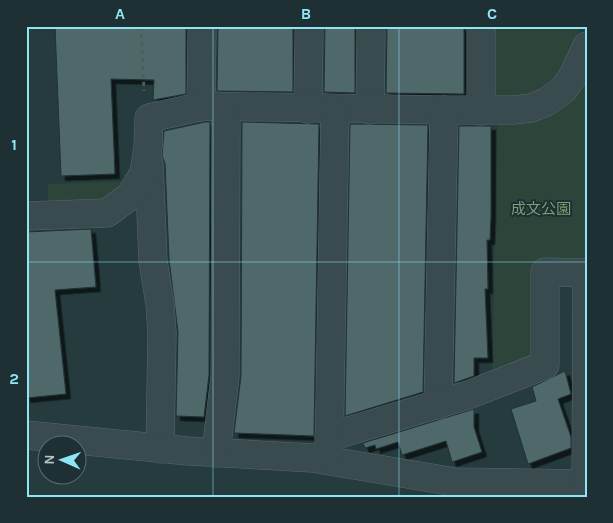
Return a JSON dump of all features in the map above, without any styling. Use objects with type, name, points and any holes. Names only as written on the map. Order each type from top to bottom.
[{"type":"street","points":[[202,26],[214,107],[225,376],[216,453]]},
{"type":"street","points":[[308,109],[309,26]]},
{"type":"street","points":[[370,110],[371,26]]},
{"type":"street","points":[[481,26],[481,110]]},
{"type":"street","points":[[160,449],[162,333],[160,304],[153,260],[148,147],[149,118],[214,107],[370,110],[514,110],[531,108],[546,102],[563,90],[573,76],[587,46]]},
{"type":"street","points":[[329,448],[335,109]]},
{"type":"street","points":[[438,404],[444,110]]},
{"type":"street","points":[[26,216],[107,213],[130,196],[137,187],[144,173],[148,147]]},
{"type":"street","points":[[26,435],[216,453],[329,448],[455,482],[586,484],[586,273],[545,272],[545,365],[438,404],[329,448]]},
{"type":"path","points":[[141,26],[142,77],[146,110],[149,118]]},
{"type":"green space","points":[[489,26],[580,26],[575,48],[566,66],[538,96],[493,99]]},
{"type":"green space","name":"成文公園","points":[[587,69],[587,265],[537,265],[537,360],[492,377],[497,120]]},
{"type":"green space","points":[[132,181],[108,202],[48,204],[48,184]]},
{"type":"building","points":[[55,26],[186,26],[186,94],[153,100],[154,80],[111,79],[115,174],[61,176]]},
{"type":"building","points":[[218,26],[293,26],[293,92],[217,91]]},
{"type":"building","points":[[325,26],[355,26],[355,93],[324,92]]},
{"type":"building","points":[[464,26],[464,94],[386,93],[387,27]]},
{"type":"building","points":[[210,122],[209,375],[204,417],[176,416],[178,332],[169,259],[165,163],[162,156],[164,131]]},
{"type":"building","points":[[242,122],[319,124],[314,436],[234,433],[241,376]]},
{"type":"building","points":[[350,124],[428,125],[423,392],[345,416]]},
{"type":"building","points":[[459,126],[491,126],[491,215],[490,240],[487,240],[488,289],[485,289],[488,358],[474,358],[474,376],[454,383]]},
{"type":"building","points":[[91,229],[96,287],[55,290],[66,394],[26,398],[26,232]]},
{"type":"building","points":[[565,371],[571,394],[558,399],[571,437],[571,448],[528,464],[511,409],[536,401],[532,387]]},
{"type":"building","points":[[474,409],[474,427],[482,452],[452,462],[446,441],[402,455],[398,442],[376,449],[375,445],[365,448],[363,443]]}]
